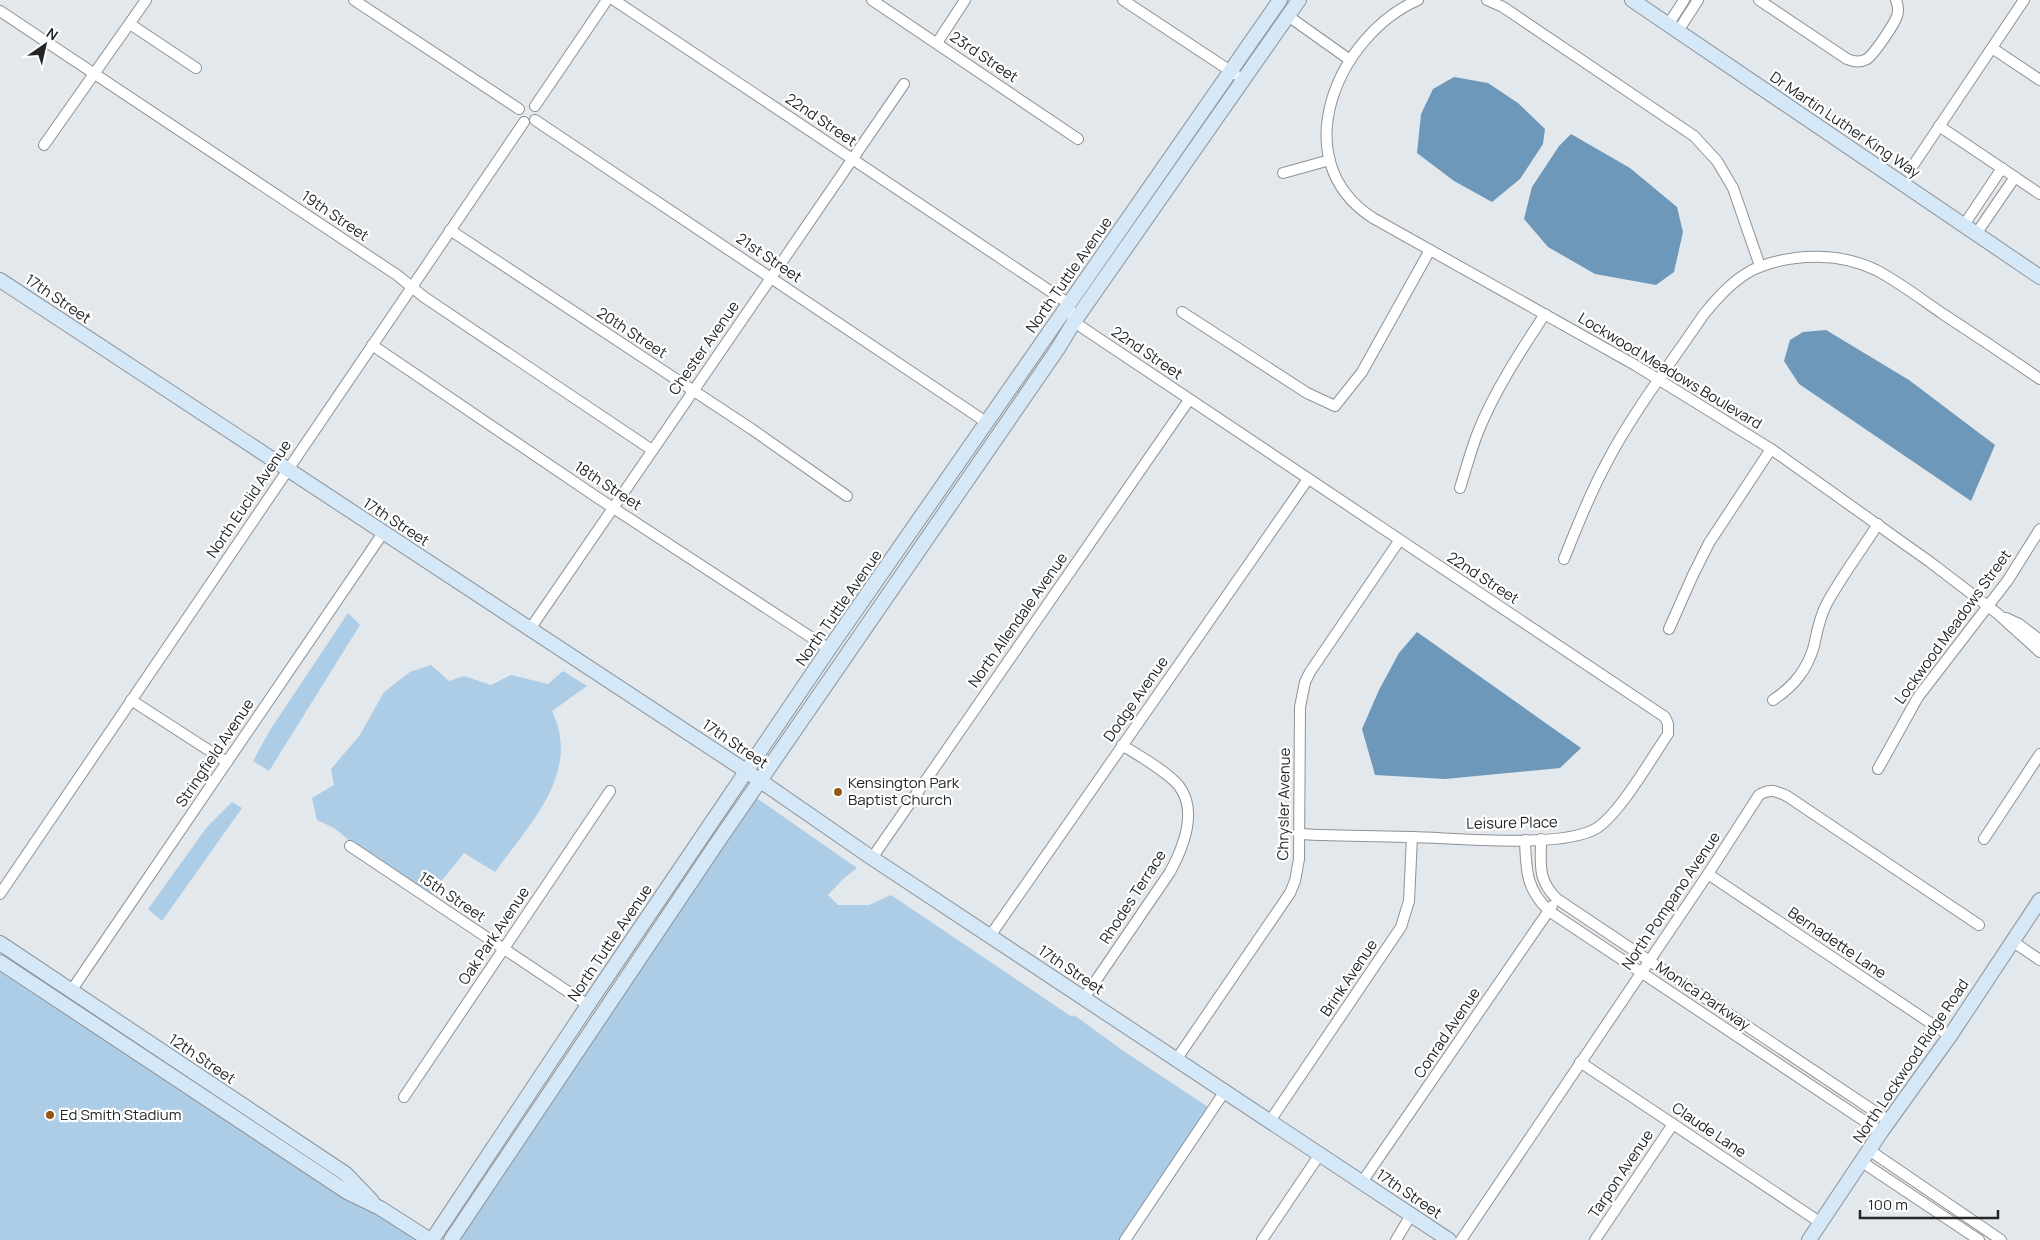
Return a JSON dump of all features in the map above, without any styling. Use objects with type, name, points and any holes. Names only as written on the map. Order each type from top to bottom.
[{"type":"main road","name":"North Tuttle Avenue","points":[[431,1240],[828,649],[1280,0]]},
{"type":"main road","name":"North Tuttle Avenue","points":[[451,1240],[760,780],[1057,350],[1074,322],[1146,222],[1242,80],[1299,0]]},
{"type":"main road","name":"Dr Martin Luther King Way","points":[[1632,0],[2040,277]]},
{"type":"main road","name":"17th Street","points":[[0,280],[760,780],[872,858],[1449,1240]]},
{"type":"main road","name":"North Lockwood Ridge Road","points":[[1810,1240],[1885,1127],[1950,1036],[2040,900]]},
{"type":"main road","name":"12th Street","points":[[0,943],[346,1174],[380,1208]]},
{"type":"main road","name":"12th Street","points":[[0,962],[343,1189],[380,1208],[431,1240]]},
{"type":"street","points":[[44,145],[146,0]]},
{"type":"street","points":[[354,0],[519,109],[524,122],[535,120],[535,106],[607,0]]},
{"type":"street","name":"22nd Street","points":[[614,0],[1068,303]]},
{"type":"street","name":"23rd Street","points":[[872,0],[1078,139]]},
{"type":"street","points":[[937,43],[966,0]]},
{"type":"street","points":[[1123,0],[1242,80]]},
{"type":"street","name":"Lockwood Meadows Boulevard","points":[[1418,0],[1382,21],[1350,60],[1336,85],[1328,110],[1326,139],[1330,160],[1340,184],[1360,208],[1373,218],[1660,379],[1771,449],[1878,524],[1989,607],[2040,652]]},
{"type":"street","points":[[1487,0],[1502,7],[1681,127],[1710,152],[1734,188],[1760,266]]},
{"type":"street","points":[[1673,28],[1684,0]]},
{"type":"street","points":[[1673,28],[1698,0]]},
{"type":"street","points":[[1759,0],[1847,59],[1859,62],[1872,54],[1896,18],[1898,6],[1896,0]]},
{"type":"street","points":[[1914,164],[2024,0]]},
{"type":"street","name":"19th Street","points":[[0,11],[381,264],[411,287],[652,450]]},
{"type":"street","points":[[1288,16],[1350,60]]},
{"type":"street","points":[[130,24],[196,68]]},
{"type":"street","points":[[1992,48],[2040,80]]},
{"type":"street","name":"Chester Avenue","points":[[530,629],[904,84]]},
{"type":"street","points":[[519,109],[535,106]]},
{"type":"street","name":"21st Street","points":[[535,120],[986,422]]},
{"type":"street","name":"North Euclid Avenue","points":[[0,894],[524,122]]},
{"type":"street","points":[[1939,126],[2040,194]]},
{"type":"street","points":[[1283,173],[1330,160]]},
{"type":"street","points":[[1964,225],[2002,168]]},
{"type":"street","points":[[1976,234],[2014,177]]},
{"type":"street","name":"20th Street","points":[[450,230],[753,430],[847,496]]},
{"type":"street","points":[[1182,312],[1307,393],[1335,406],[1362,372],[1430,250]]},
{"type":"street","points":[[1564,559],[1587,502],[1606,463],[1660,379],[1704,314],[1718,297],[1730,286],[1760,266],[1807,257],[1848,260],[1875,270],[2040,379]]},
{"type":"street","points":[[1068,303],[1074,322]]},
{"type":"street","points":[[1460,488],[1478,432],[1494,398],[1517,356],[1545,314]]},
{"type":"street","name":"22nd Street","points":[[1074,322],[1665,717],[1669,727]]},
{"type":"street","name":"18th Street","points":[[372,344],[614,508],[828,649]]},
{"type":"street","name":"North Allendale Avenue","points":[[872,858],[1189,400]]},
{"type":"street","points":[[1669,629],[1692,575],[1709,543],[1771,449]]},
{"type":"street","name":"Dodge Avenue","points":[[990,936],[1308,479]]},
{"type":"street","points":[[1773,700],[1789,690],[1806,666],[1814,645],[1818,623],[1827,604],[1878,524]]},
{"type":"street","name":"Lockwood Meadows Street","points":[[1878,770],[1918,697],[1989,607],[2023,558],[2040,529]]},
{"type":"street","name":"Stringfield Avenue","points":[[71,990],[383,533]]},
{"type":"street","name":"Chrysler Avenue","points":[[1176,1060],[1290,893],[1298,868],[1300,707],[1305,682],[1319,657],[1399,540]]},
{"type":"street","name":"Lockwood Meadows Boulevard","points":[[1998,614],[2018,624],[2040,640]]},
{"type":"street","points":[[132,700],[226,762]]},
{"type":"street","name":"Leisure Place","points":[[1299,834],[1525,840],[1577,836],[1591,831],[1606,822],[1620,805],[1668,734],[1669,727]]},
{"type":"street","name":"Rhodes Terrace","points":[[1084,998],[1170,872],[1180,852],[1186,832],[1187,804],[1180,787],[1171,778],[1122,745]]},
{"type":"street","points":[[1984,839],[2040,754]]},
{"type":"street","name":"North Pompano Avenue","points":[[1461,1240],[1648,960],[1708,874],[1759,795],[1767,790],[1776,791],[1979,925]]},
{"type":"street","name":"Oak Park Avenue","points":[[404,1097],[610,791]]},
{"type":"street","name":"Brink Avenue","points":[[1270,1121],[1401,927],[1409,901],[1412,837]]},
{"type":"street","name":"Monica Parkway","points":[[1541,839],[1540,874],[1548,890],[1557,899],[1648,960],[1885,1127]]},
{"type":"street","name":"Monica Parkway","points":[[1525,840],[1526,875],[1539,902],[1549,911],[1640,972],[1885,1127]]},
{"type":"street","name":"15th Street","points":[[350,846],[588,1005]]},
{"type":"street","name":"Bernadette Lane","points":[[1708,874],[1950,1036]]},
{"type":"street","name":"Conrad Avenue","points":[[1362,1182],[1557,899]]},
{"type":"street","points":[[2012,941],[2040,960]]},
{"type":"street","name":"Claude Lane","points":[[1580,1062],[1821,1223]]},
{"type":"street","points":[[1125,1240],[1224,1091]]},
{"type":"street","name":"Tarpon Avenue","points":[[1595,1240],[1672,1124]]},
{"type":"street","points":[[1262,1240],[1320,1154]]},
{"type":"street","points":[[1866,1156],[1979,1240]]},
{"type":"street","points":[[1866,1156],[2001,1240]]},
{"type":"street","points":[[1396,1240],[1411,1215]]},
{"type":"shaded area","points":[[1454,77],[1488,83],[1518,103],[1545,129],[1543,144],[1520,179],[1492,202],[1454,181],[1417,153],[1421,114],[1433,89]]},
{"type":"shaded area","points":[[1571,134],[1630,168],[1677,207],[1683,232],[1674,272],[1656,285],[1595,274],[1548,247],[1524,219],[1532,187],[1559,146]]},
{"type":"shaded area","points":[[1826,330],[1909,380],[1995,445],[1971,501],[1799,384],[1784,361],[1790,340],[1803,332]]},
{"type":"shaded area","points":[[348,613],[360,625],[269,771],[253,761],[270,730]]},
{"type":"shaded area","points":[[1417,632],[1581,748],[1560,768],[1445,779],[1375,775],[1362,729],[1379,690],[1399,653]]},
{"type":"shaded area","points":[[431,665],[449,681],[464,676],[491,685],[511,675],[548,684],[563,671],[587,686],[552,711],[560,734],[561,755],[556,776],[548,797],[536,816],[495,872],[464,853],[431,894],[334,828],[317,820],[312,798],[334,785],[331,769],[360,735],[384,692],[410,672]]},
{"type":"shaded area","points":[[755,797],[857,868],[828,895],[838,905],[869,905],[891,895],[1072,1017],[1074,1015],[1122,1050],[1208,1107],[1119,1240],[457,1240]]},
{"type":"shaded area","points":[[232,802],[242,808],[162,921],[148,909],[207,827]]},
{"type":"shaded area","points":[[0,969],[377,1213],[420,1240],[0,1240]]},
{"type":"place","name":"Kensington Park Baptist Church","points":[[838,792]]},
{"type":"place","name":"Ed Smith Stadium","points":[[50,1115]]}]
